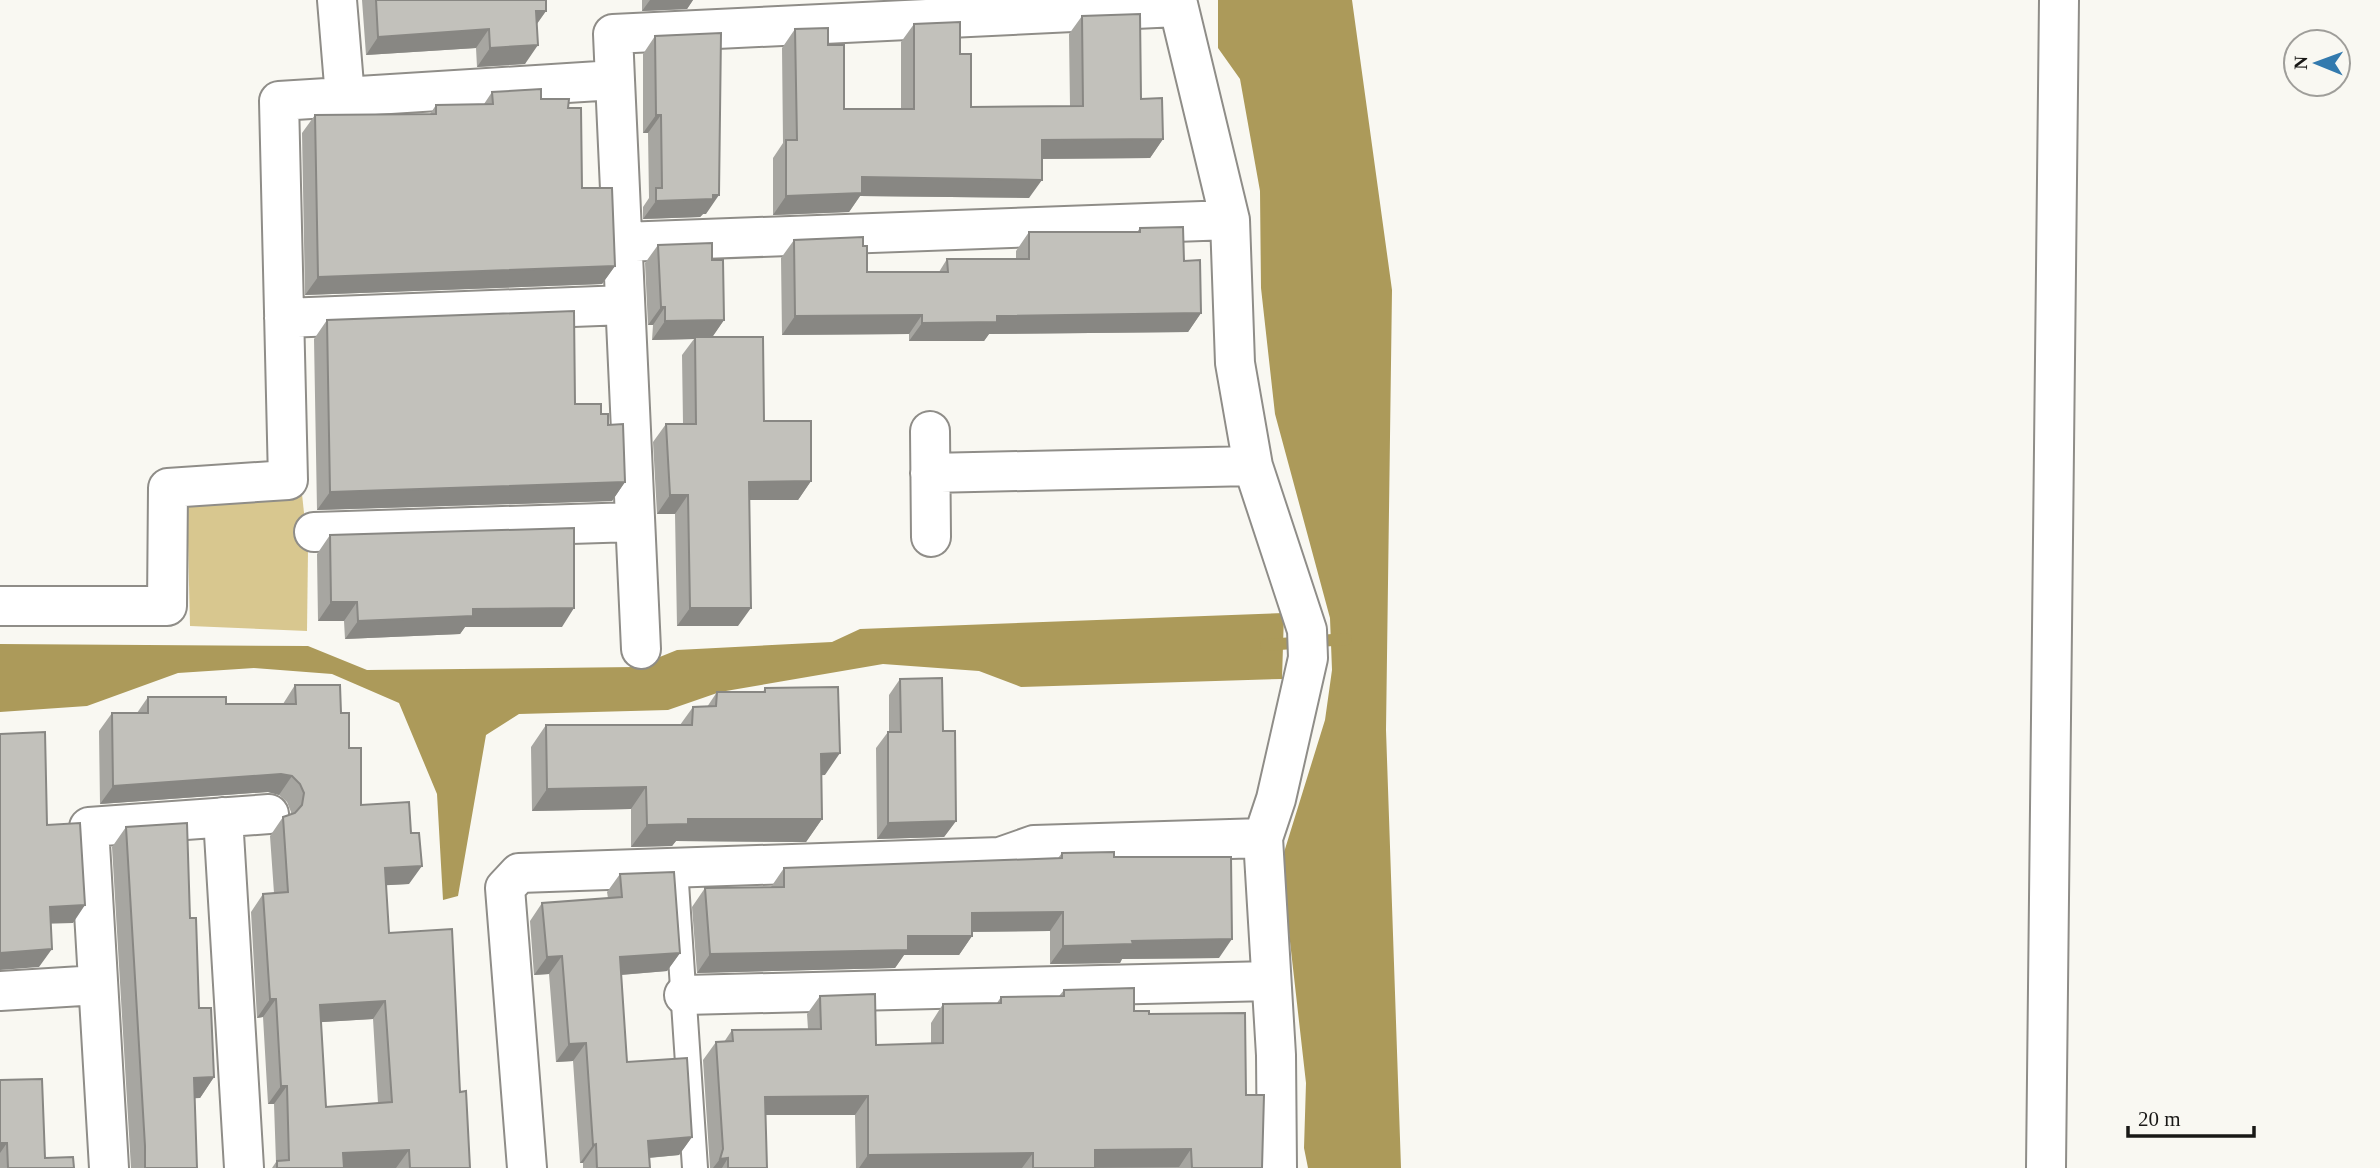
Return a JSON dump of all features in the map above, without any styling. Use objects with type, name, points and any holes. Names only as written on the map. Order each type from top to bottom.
[{"type":"street","points":[[337,0],[345,97]]},
{"type":"street","points":[[2046,1168],[2059,0]]},
{"type":"street","points":[[640,649],[613,17],[1177,4],[1230,220],[1235,363],[1253,466],[1308,644],[1276,799],[1264,838],[1276,1055],[1277,1168]]},
{"type":"street","points":[[0,606],[167,606],[167,488],[288,480],[279,101],[615,80]]},
{"type":"street","points":[[622,242],[1230,220]]},
{"type":"street","points":[[284,318],[625,305]]},
{"type":"street","points":[[930,431],[931,537]]},
{"type":"street","points":[[930,473],[1253,466]]},
{"type":"street","points":[[314,531],[634,522]]},
{"type":"street","points":[[109,1168],[89,827],[269,814]]},
{"type":"street","points":[[223,817],[244,1168]]},
{"type":"street","points":[[527,1168],[505,888],[519,873],[1000,857],[1034,845],[1264,838]]},
{"type":"street","points":[[684,995],[1271,981]]},
{"type":"street","points":[[0,991],[98,985]]},
{"type":"lane","points":[[675,868],[695,1168]]},
{"type":"shaded area","points":[[1218,0],[1352,0],[1392,290],[1386,730],[1401,1168],[1308,1168],[1304,1148],[1306,1083],[1281,862],[1325,720],[1332,670],[1330,618],[1275,414],[1261,288],[1260,191],[1240,79],[1218,48]]},
{"type":"shaded area","points":[[302,494],[308,550],[307,631],[190,626],[187,500]]},
{"type":"shaded area","points":[[1284,613],[1282,679],[1021,687],[979,671],[883,664],[720,692],[668,710],[519,714],[486,735],[458,896],[443,900],[437,794],[399,703],[332,674],[254,668],[178,673],[87,706],[0,712],[0,644],[308,646],[367,670],[635,667],[677,650],[832,642],[860,629]]},
{"type":"building","points":[[376,0],[546,0],[546,11],[536,11],[538,45],[490,48],[489,29],[378,37]]},
{"type":"building","points":[[1140,14],[1141,99],[1162,98],[1163,139],[1042,140],[1042,180],[862,177],[862,193],[786,196],[786,140],[797,140],[795,29],[828,28],[828,45],[844,45],[844,109],[914,109],[914,24],[960,22],[960,54],[971,54],[971,107],[1083,106],[1082,16]]},
{"type":"building","points":[[721,33],[719,195],[713,195],[713,199],[656,201],[656,188],[662,188],[661,115],[656,115],[655,36]]},
{"type":"building","points":[[541,89],[541,99],[569,99],[568,108],[581,108],[582,188],[612,188],[615,266],[318,277],[315,115],[436,114],[436,105],[493,104],[492,92]]},
{"type":"building","points":[[1183,227],[1184,261],[1200,260],[1201,313],[997,316],[997,322],[922,323],[922,315],[795,316],[794,240],[863,237],[863,246],[867,246],[867,272],[948,272],[947,259],[1029,259],[1029,232],[1140,232],[1140,228]]},
{"type":"building","points":[[712,243],[712,260],[723,260],[724,320],[665,321],[665,307],[661,307],[658,245]]},
{"type":"building","points":[[574,311],[575,404],[601,404],[601,414],[608,414],[608,425],[623,424],[625,482],[330,492],[327,320]]},
{"type":"building","points":[[695,337],[763,337],[764,421],[811,421],[811,481],[749,482],[751,608],[690,608],[688,495],[670,495],[666,424],[696,424]]},
{"type":"building","points":[[574,528],[574,608],[473,609],[473,616],[358,621],[357,602],[331,602],[330,535]]},
{"type":"building","points":[[942,678],[943,731],[955,731],[956,821],[888,823],[888,732],[901,732],[900,679]]},
{"type":"building","points":[[295,685],[340,685],[341,713],[349,713],[349,748],[361,748],[361,805],[409,802],[411,833],[419,833],[422,866],[385,868],[389,933],[452,929],[460,1092],[466,1091],[470,1168],[410,1168],[409,1150],[343,1153],[344,1168],[277,1168],[277,1161],[289,1160],[287,1086],[281,1086],[276,999],[270,999],[263,894],[288,892],[283,817],[295,813],[302,805],[304,793],[292,776],[281,774],[113,786],[112,713],[148,713],[148,697],[226,697],[226,704],[296,704]],"holes":[[[385,1001],[392,1102],[326,1107],[320,1005]]]},
{"type":"building","points":[[838,687],[840,753],[821,754],[822,819],[688,819],[688,824],[647,825],[646,787],[547,789],[546,725],[692,725],[693,707],[716,706],[717,692]]},
{"type":"building","points":[[45,732],[47,825],[80,823],[85,905],[50,907],[52,949],[0,953],[0,734]]},
{"type":"building","points":[[187,823],[190,918],[196,918],[199,1008],[211,1008],[214,1077],[194,1078],[197,1168],[145,1168],[126,827]]},
{"type":"building","points":[[1114,852],[1114,857],[1231,857],[1232,939],[1132,941],[1133,944],[1063,946],[1063,912],[972,913],[972,936],[908,936],[908,950],[710,954],[705,888],[784,887],[784,868],[1062,858],[1062,853]]},
{"type":"building","points":[[674,872],[680,953],[620,957],[627,1062],[687,1058],[692,1137],[648,1141],[650,1168],[597,1168],[586,1043],[569,1044],[562,956],[547,957],[542,903],[622,897],[620,874]]},
{"type":"building","points":[[1134,988],[1134,1011],[1149,1011],[1149,1014],[1245,1013],[1246,1095],[1264,1095],[1262,1168],[1192,1168],[1191,1149],[1095,1150],[1095,1168],[1033,1168],[1033,1153],[868,1155],[868,1096],[765,1097],[767,1168],[728,1168],[728,1158],[720,1159],[723,1149],[716,1042],[733,1041],[732,1030],[821,1029],[820,996],[875,994],[876,1045],[943,1043],[943,1004],[1001,1003],[1001,997],[1064,996],[1064,990]]},
{"type":"building","points":[[42,1079],[45,1158],[73,1157],[74,1168],[8,1168],[7,1143],[0,1143],[0,1080]]},
{"type":"waterway","points":[[1266,645],[1346,639]]}]
